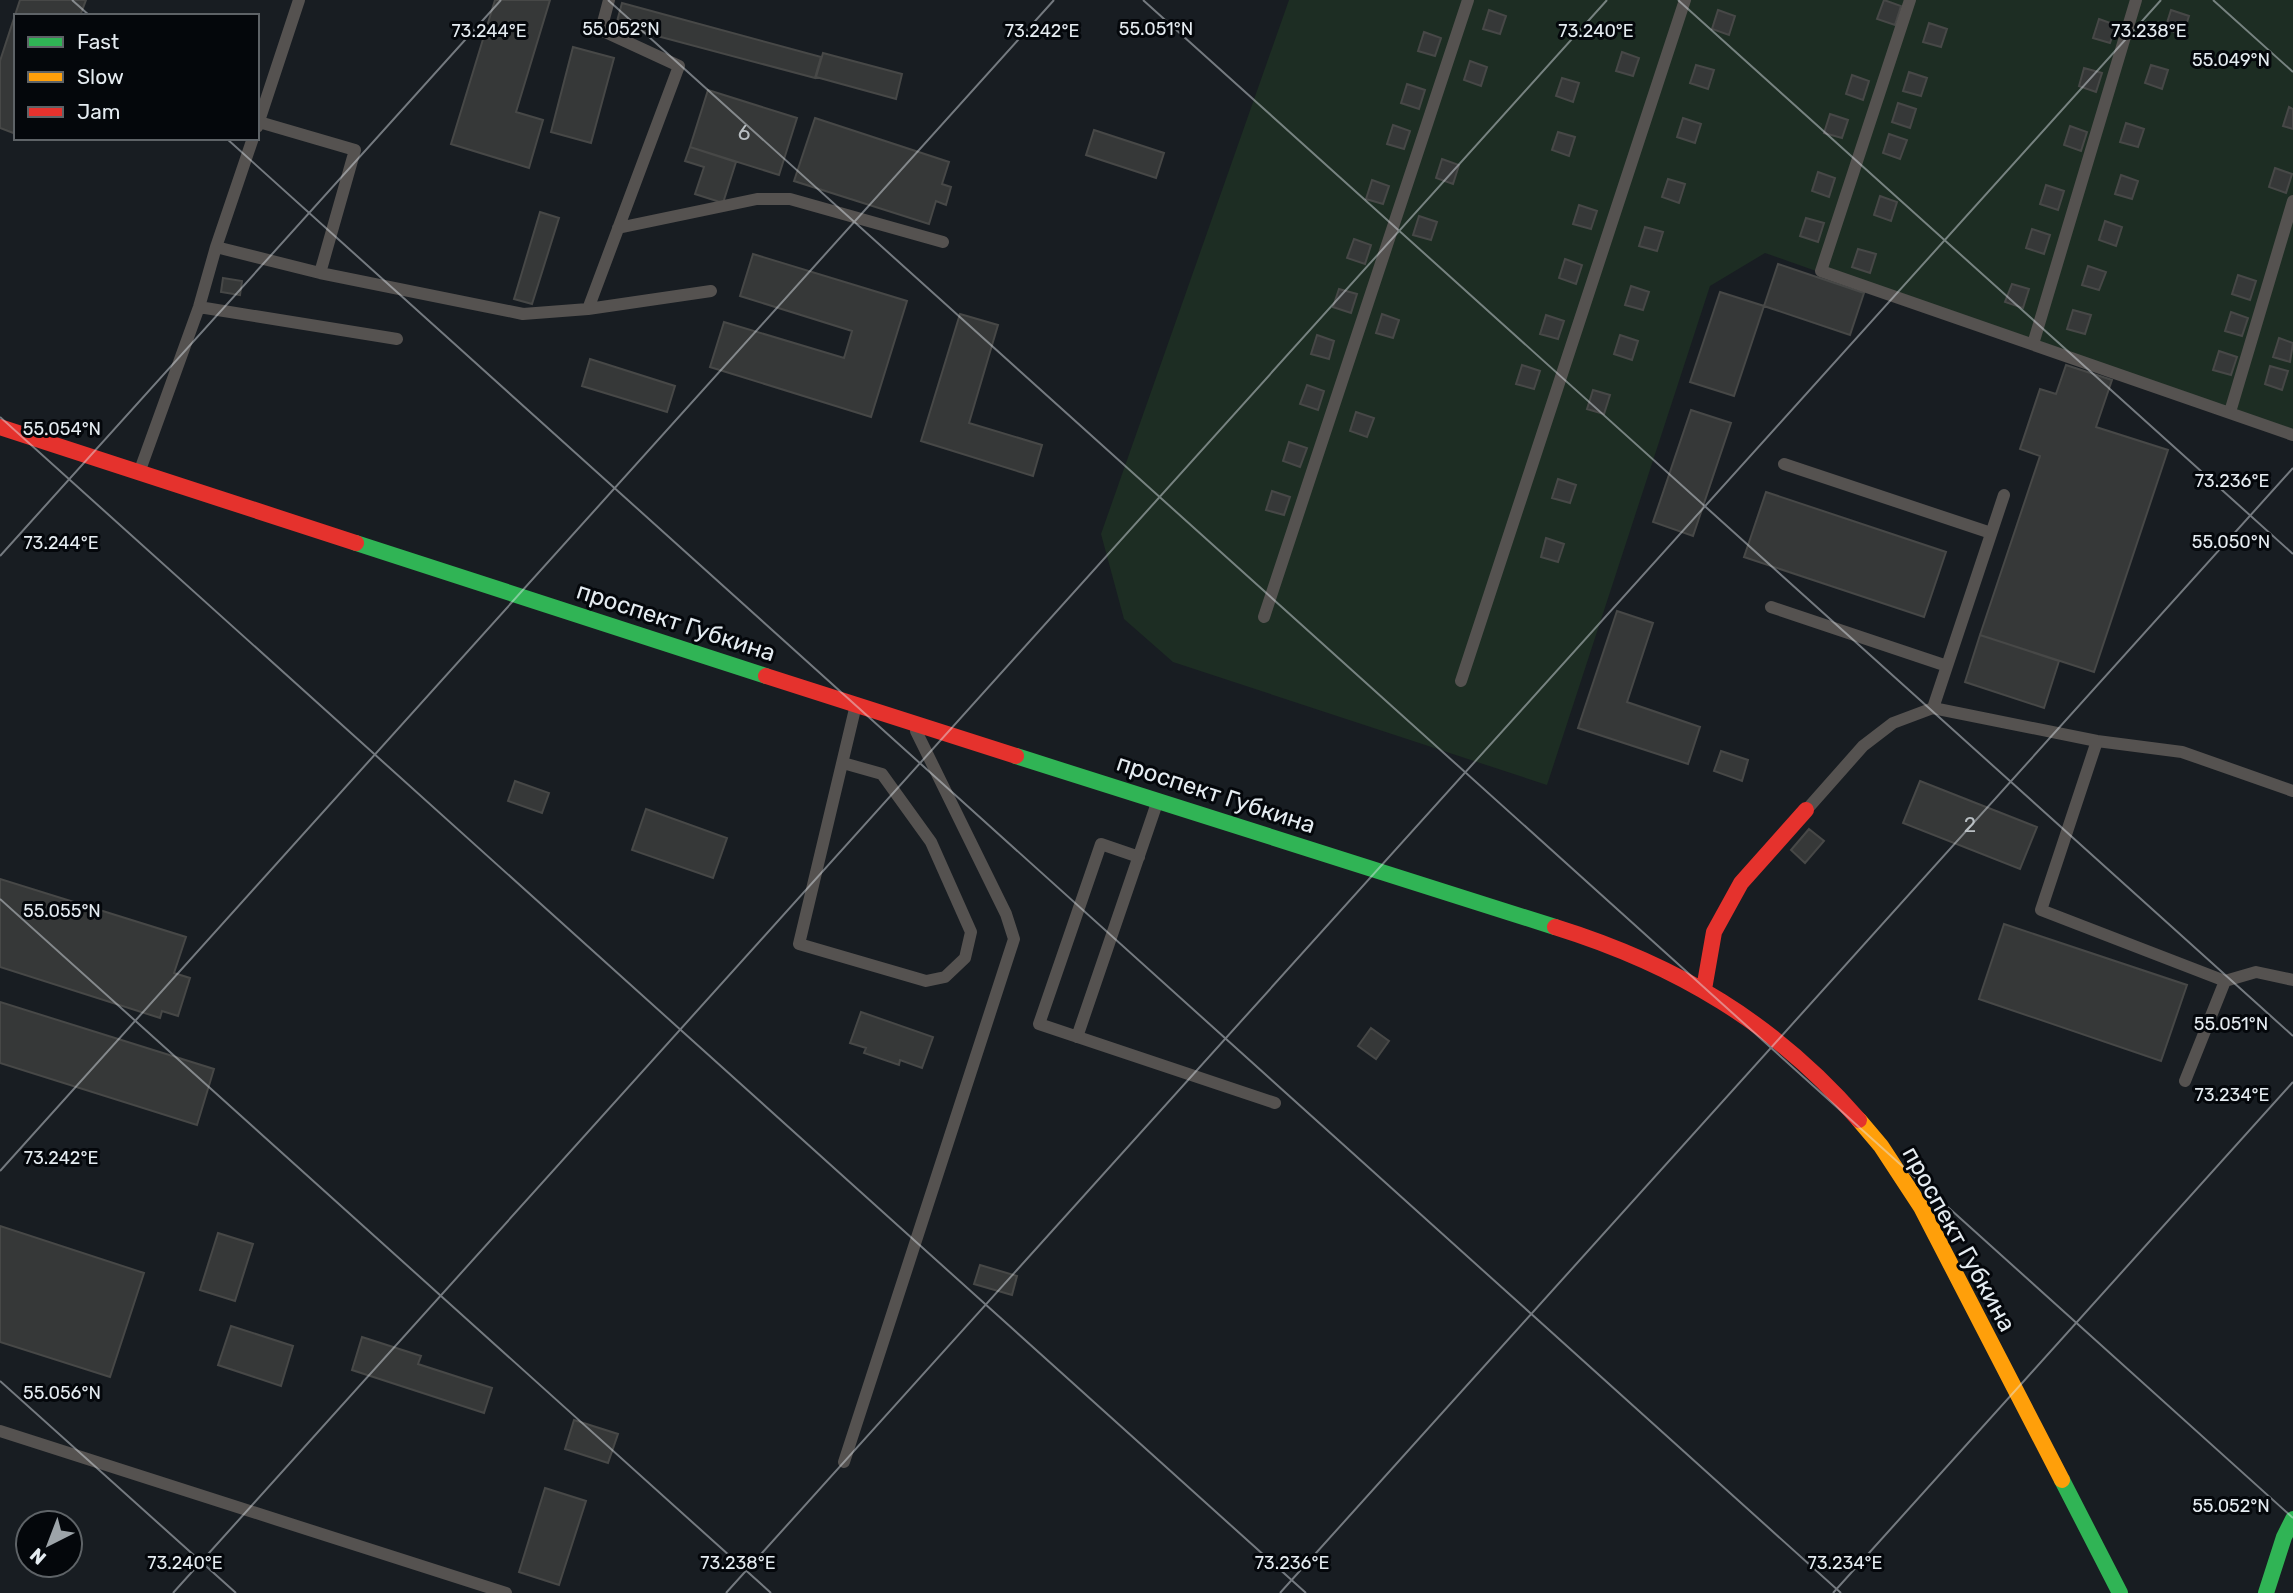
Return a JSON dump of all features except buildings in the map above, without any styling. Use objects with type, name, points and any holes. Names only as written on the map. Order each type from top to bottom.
[{"type":"street","name":"проспект Губкина","points":[[0,427],[856,705],[1610,944],[1704,989],[1769,1033],[1838,1096],[1881,1146],[1921,1207],[2120,1593]]},
{"type":"street","points":[[1704,989],[1714,932],[1741,883],[1806,810]]},
{"type":"street","points":[[2250,1593],[2293,1519]]},
{"type":"street","points":[[2266,1593],[2284,1537]]},
{"type":"lane","points":[[259,122],[299,0]]},
{"type":"lane","points":[[588,309],[679,66],[601,30],[608,0]]},
{"type":"lane","points":[[1264,617],[1468,0]]},
{"type":"lane","points":[[1461,681],[1685,0]]},
{"type":"lane","points":[[1910,0],[1821,271],[2293,435]]},
{"type":"lane","points":[[2033,344],[2136,0]]},
{"type":"lane","points":[[259,125],[355,150],[320,273]]},
{"type":"lane","points":[[140,471],[199,307],[252,140]]},
{"type":"lane","points":[[618,228],[771,198],[790,199],[943,243]]},
{"type":"lane","points":[[2230,412],[2293,201]]},
{"type":"lane","points":[[216,247],[320,273],[523,314],[588,309],[711,291]]},
{"type":"lane","points":[[199,307],[397,339]]},
{"type":"lane","points":[[1784,464],[1991,533]]},
{"type":"lane","points":[[1933,708],[2004,495]]},
{"type":"lane","points":[[1771,607],[1947,666]]},
{"type":"lane","points":[[843,763],[882,774],[931,842],[971,932],[965,958],[945,977],[926,981],[799,944],[856,705]]},
{"type":"lane","points":[[1806,810],[1863,747],[1893,723],[1933,708],[2097,741],[2182,752],[2293,792]]},
{"type":"lane","points":[[844,1462],[1014,939],[1006,914],[911,721]]},
{"type":"lane","points":[[2097,741],[2041,910],[2225,981],[2256,972],[2293,980]]},
{"type":"lane","points":[[1077,1037],[1158,800]]},
{"type":"lane","points":[[1139,857],[1101,844],[1039,1024],[1275,1102]]},
{"type":"lane","points":[[2185,1081],[2225,981]]},
{"type":"lane","points":[[0,1431],[506,1593]]},
{"type":"green space","points":[[1289,0],[2293,0],[2293,440],[1765,253],[1710,286],[1547,785],[1173,662],[1124,619],[1101,534]]},
{"type":"traffic: fast","points":[[356,543],[766,676]]},
{"type":"traffic: fast","points":[[1016,756],[1555,927]]},
{"type":"traffic: fast","points":[[2062,1480],[2120,1593]]},
{"type":"traffic: fast","points":[[2266,1593],[2284,1537],[2293,1519]]},
{"type":"traffic: slow","points":[[1859,1120],[1881,1146],[1921,1207],[2062,1480]]},
{"type":"traffic: jam","points":[[0,427],[356,543]]},
{"type":"traffic: jam","points":[[766,676],[1016,756]]},
{"type":"traffic: jam","points":[[1704,989],[1714,932],[1741,883],[1806,810]]},
{"type":"traffic: jam","points":[[1555,927],[1642,960],[1721,1001],[1793,1054],[1827,1085],[1859,1120]]}]
